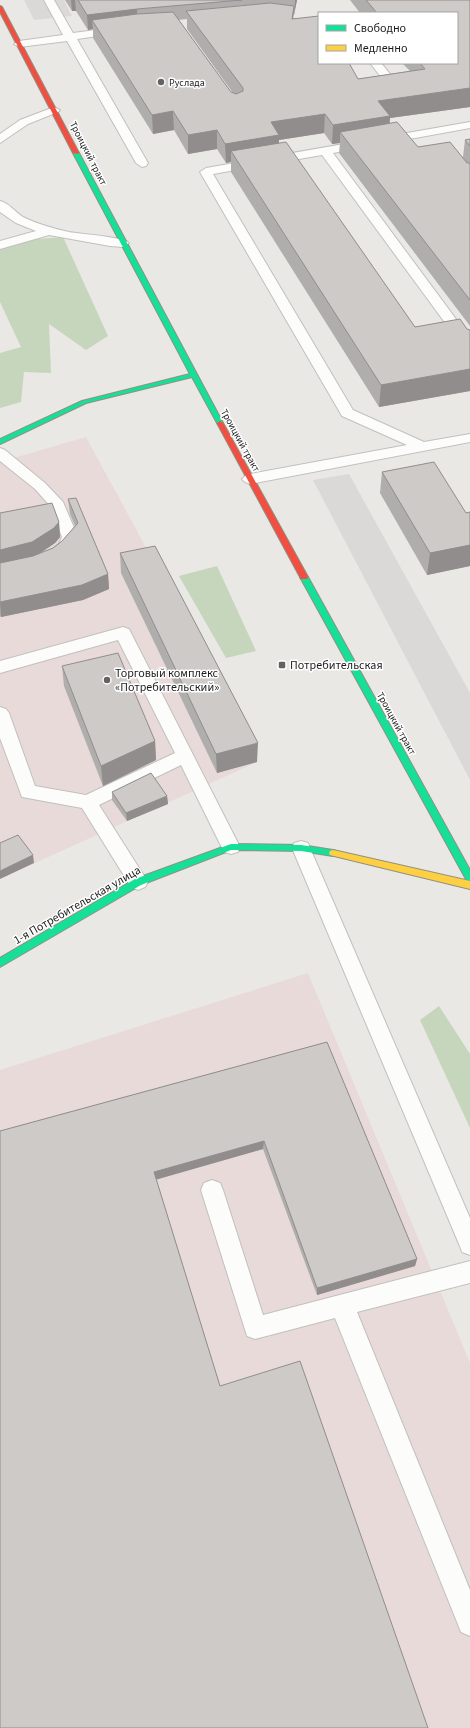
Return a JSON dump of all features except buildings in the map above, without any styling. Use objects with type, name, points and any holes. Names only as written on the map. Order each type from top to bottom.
[{"type":"main road","name":"Троицкий тракт","points":[[0,7],[193,375],[470,878]]},
{"type":"main road","points":[[0,442],[84,402],[193,375]]},
{"type":"main road","name":"1-я Потребительская улица","points":[[0,963],[138,882],[231,847],[301,848],[350,856],[470,885]]},
{"type":"lane","points":[[50,0],[142,163]]},
{"type":"lane","points":[[19,44],[131,29]]},
{"type":"lane","points":[[376,64],[389,80]]},
{"type":"lane","points":[[0,139],[24,122],[54,110]]},
{"type":"lane","points":[[423,447],[347,413],[206,172],[470,125]]},
{"type":"lane","points":[[430,132],[440,144]]},
{"type":"lane","points":[[325,151],[470,348]]},
{"type":"lane","points":[[0,205],[19,220],[51,230],[82,239],[123,243]]},
{"type":"lane","points":[[0,245],[51,230]]},
{"type":"lane","points":[[250,479],[470,438]]},
{"type":"lane","points":[[0,453],[40,486],[58,505],[70,537],[65,547],[48,559]]},
{"type":"lane","points":[[0,667],[123,633],[186,755],[231,847]]},
{"type":"lane","points":[[0,713],[28,792],[88,802],[186,755]]},
{"type":"lane","points":[[88,802],[138,882]]},
{"type":"lane","points":[[301,848],[470,1244]]},
{"type":"lane","points":[[212,1190],[255,1328],[470,1272]]},
{"type":"lane","points":[[342,1305],[470,1623]]},
{"type":"shaded area","points":[[24,0],[64,0],[72,16],[34,20]]},
{"type":"shaded area","name":"Торговый комплекс «Потребительский»","points":[[86,437],[156,566],[257,762],[0,879],[0,462]]},
{"type":"shaded area","points":[[349,474],[470,693],[470,780],[313,480]]},
{"type":"shaded area","points":[[308,973],[470,1363],[470,1728],[0,1728],[0,1070]]},
{"type":"green space","points":[[63,237],[108,336],[86,350],[49,324],[51,373],[24,372],[21,402],[0,408],[0,353],[21,347],[0,302],[0,242]]},
{"type":"green space","points":[[217,566],[256,651],[226,658],[179,576]]},
{"type":"green space","points":[[439,1006],[470,1054],[470,1128],[420,1020]]},
{"type":"traffic: fast","points":[[76,153],[220,423]]},
{"type":"traffic: fast","points":[[0,442],[84,402],[193,375]]},
{"type":"traffic: fast","points":[[304,577],[470,878]]},
{"type":"traffic: fast","points":[[0,963],[138,882],[231,847],[301,848],[333,853]]},
{"type":"traffic: slow","points":[[333,853],[470,885]]},
{"type":"traffic: jam","points":[[0,7],[76,153]]},
{"type":"traffic: jam","points":[[220,423],[304,577]]},
{"type":"place","name":"Руслада","points":[[161,82]]},
{"type":"place","name":"Потребительская","points":[[282,665]]},
{"type":"place","name":"Торговый комплекс «Потребительский»","points":[[107,680]]}]
